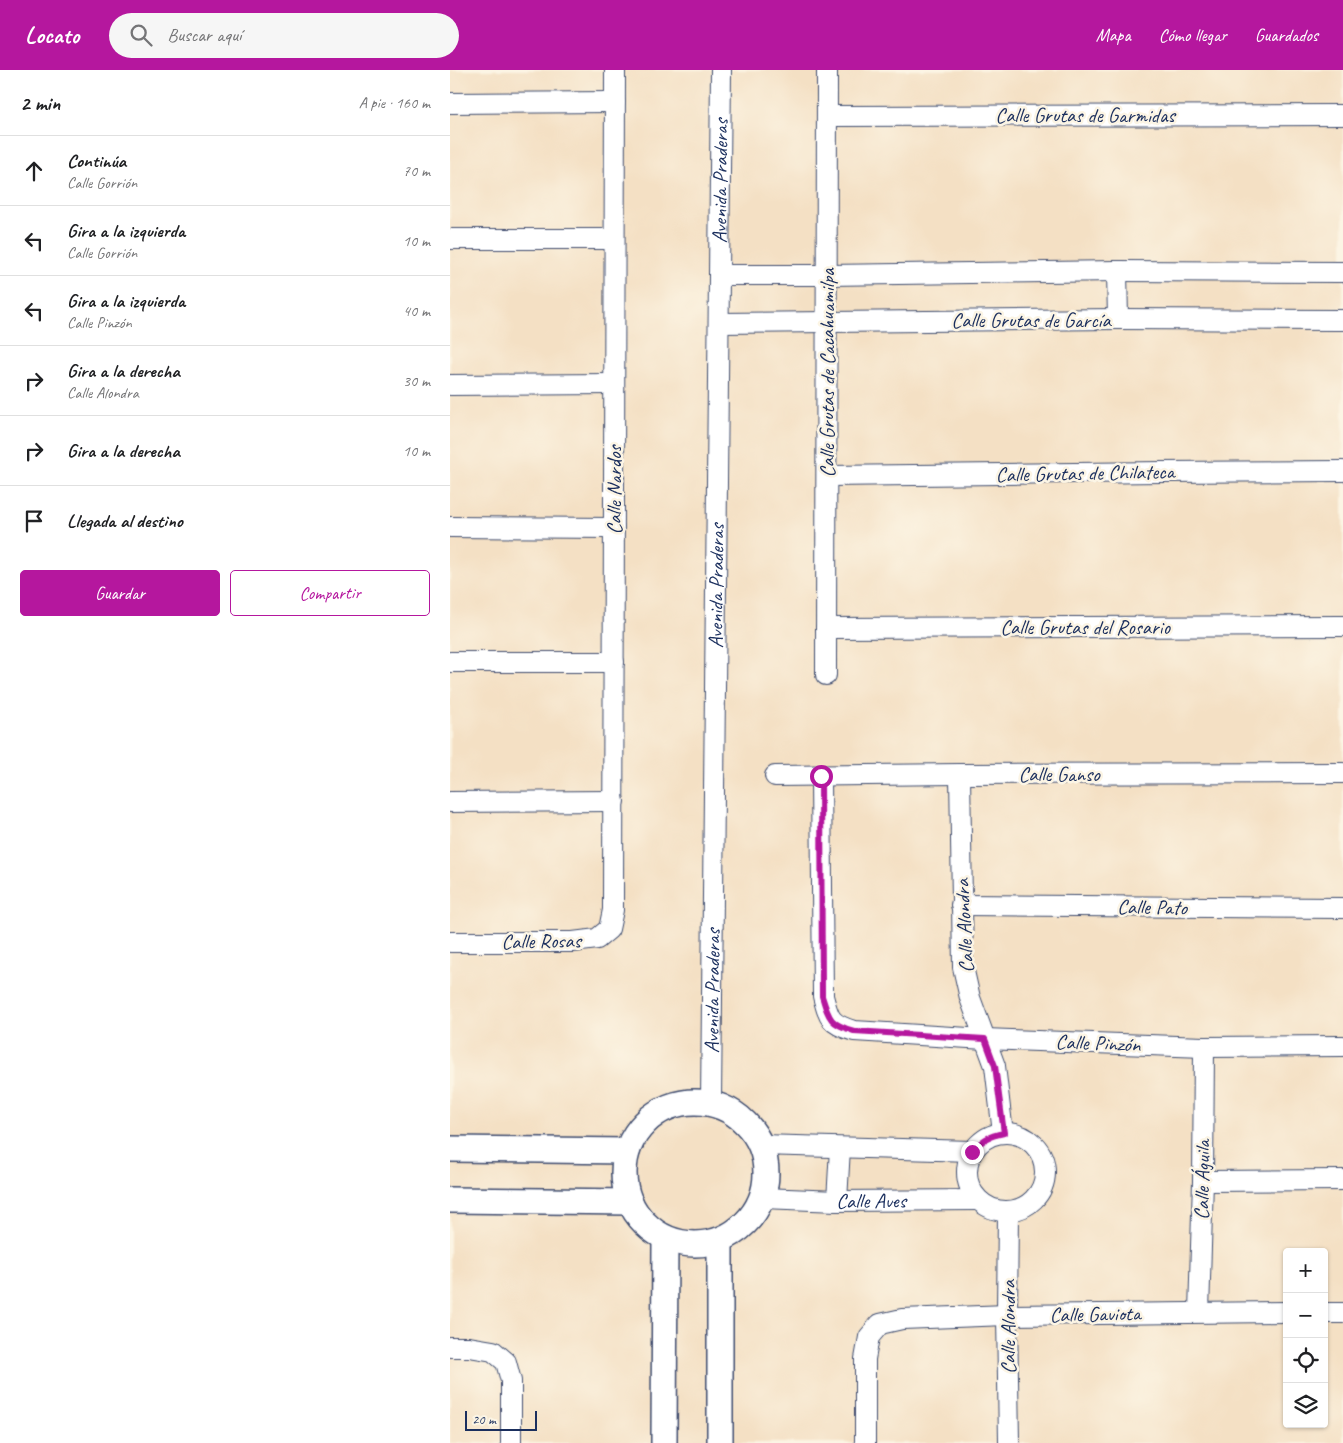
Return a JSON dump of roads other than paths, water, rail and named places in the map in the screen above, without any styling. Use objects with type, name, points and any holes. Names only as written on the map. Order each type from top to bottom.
[{"type":"street","name":"Calle Nardos","points":[[614,910],[615,70]]},
{"type":"street","name":"Avenida Praderas","points":[[711,1102],[721,70]]},
{"type":"street","name":"Calle Grutas de Cacahuamilpa","points":[[826,675],[827,70]]},
{"type":"street","points":[[450,103],[615,102]]},
{"type":"street","name":"Calle Grutas de Garmidas","points":[[827,116],[1343,115]]},
{"type":"street","points":[[450,239],[614,239]]},
{"type":"street","points":[[719,275],[1117,271],[1343,272]]},
{"type":"street","points":[[1117,271],[1118,319]]},
{"type":"street","name":"Calle Grutas de García","points":[[719,323],[1118,319],[1343,320]]},
{"type":"street","points":[[450,384],[614,384]]},
{"type":"street","name":"Calle Grutas de Chilateca","points":[[826,476],[1343,471]]},
{"type":"street","points":[[450,527],[614,528]]},
{"type":"street","name":"Calle Grutas del Rosario","points":[[826,628],[1343,626]]},
{"type":"street","points":[[450,662],[614,662]]},
{"type":"street","name":"Calle Ganso","points":[[775,776],[1343,773]]},
{"type":"street","name":"Calle Alondra","points":[[960,774],[963,967],[970,998],[995,1066],[1004,1133]]},
{"type":"street","name":"Calle Pinzón","points":[[821,776],[822,996],[828,1015],[838,1026],[854,1031],[985,1039],[1204,1047],[1343,1046]]},
{"type":"street","points":[[450,802],[614,801]]},
{"type":"street","name":"Calle Pato","points":[[961,905],[1343,908]]},
{"type":"street","name":"Calle Rosas","points":[[450,942],[573,942],[598,939],[609,929],[614,910]]},
{"type":"street","name":"Calle Águila","points":[[1199,1312],[1204,1047]]},
{"type":"street","points":[[687,1102],[711,1102],[740,1117],[752,1129],[762,1145],[766,1162],[767,1181],[763,1198],[753,1216],[738,1231],[720,1240],[701,1244],[683,1243],[665,1238],[650,1229],[638,1217],[624,1186],[623,1168],[626,1151],[636,1132],[650,1117],[667,1107],[687,1102]]},
{"type":"street","points":[[1004,1133],[1016,1134],[1028,1139],[1044,1159],[1046,1171],[1044,1184],[1038,1196],[1028,1205],[1008,1211],[989,1208],[978,1200],[970,1189],[967,1176],[968,1163],[972,1152],[980,1142],[992,1135],[1004,1133]]},
{"type":"street","points":[[762,1145],[972,1152]]},
{"type":"street","points":[[837,1201],[840,1148]]},
{"type":"street","points":[[450,1149],[626,1151]]},
{"type":"street","points":[[1202,1181],[1343,1180]]},
{"type":"street","name":"Calle Aves","points":[[763,1198],[837,1201],[978,1200]]},
{"type":"street","points":[[450,1200],[630,1202]]},
{"type":"street","name":"Calle Alondra","points":[[1008,1211],[1007,1315],[1010,1443]]},
{"type":"street","points":[[664,1443],[665,1238]]},
{"type":"street","points":[[720,1240],[720,1443]]},
{"type":"street","name":"Calle Gaviota","points":[[865,1443],[866,1359],[869,1337],[880,1324],[902,1319],[1007,1315],[1283,1312]]},
{"type":"street","points":[[1328,1312],[1343,1313]]},
{"type":"street","points":[[450,1347],[469,1347],[493,1351],[506,1362],[511,1380],[511,1443]]}]
